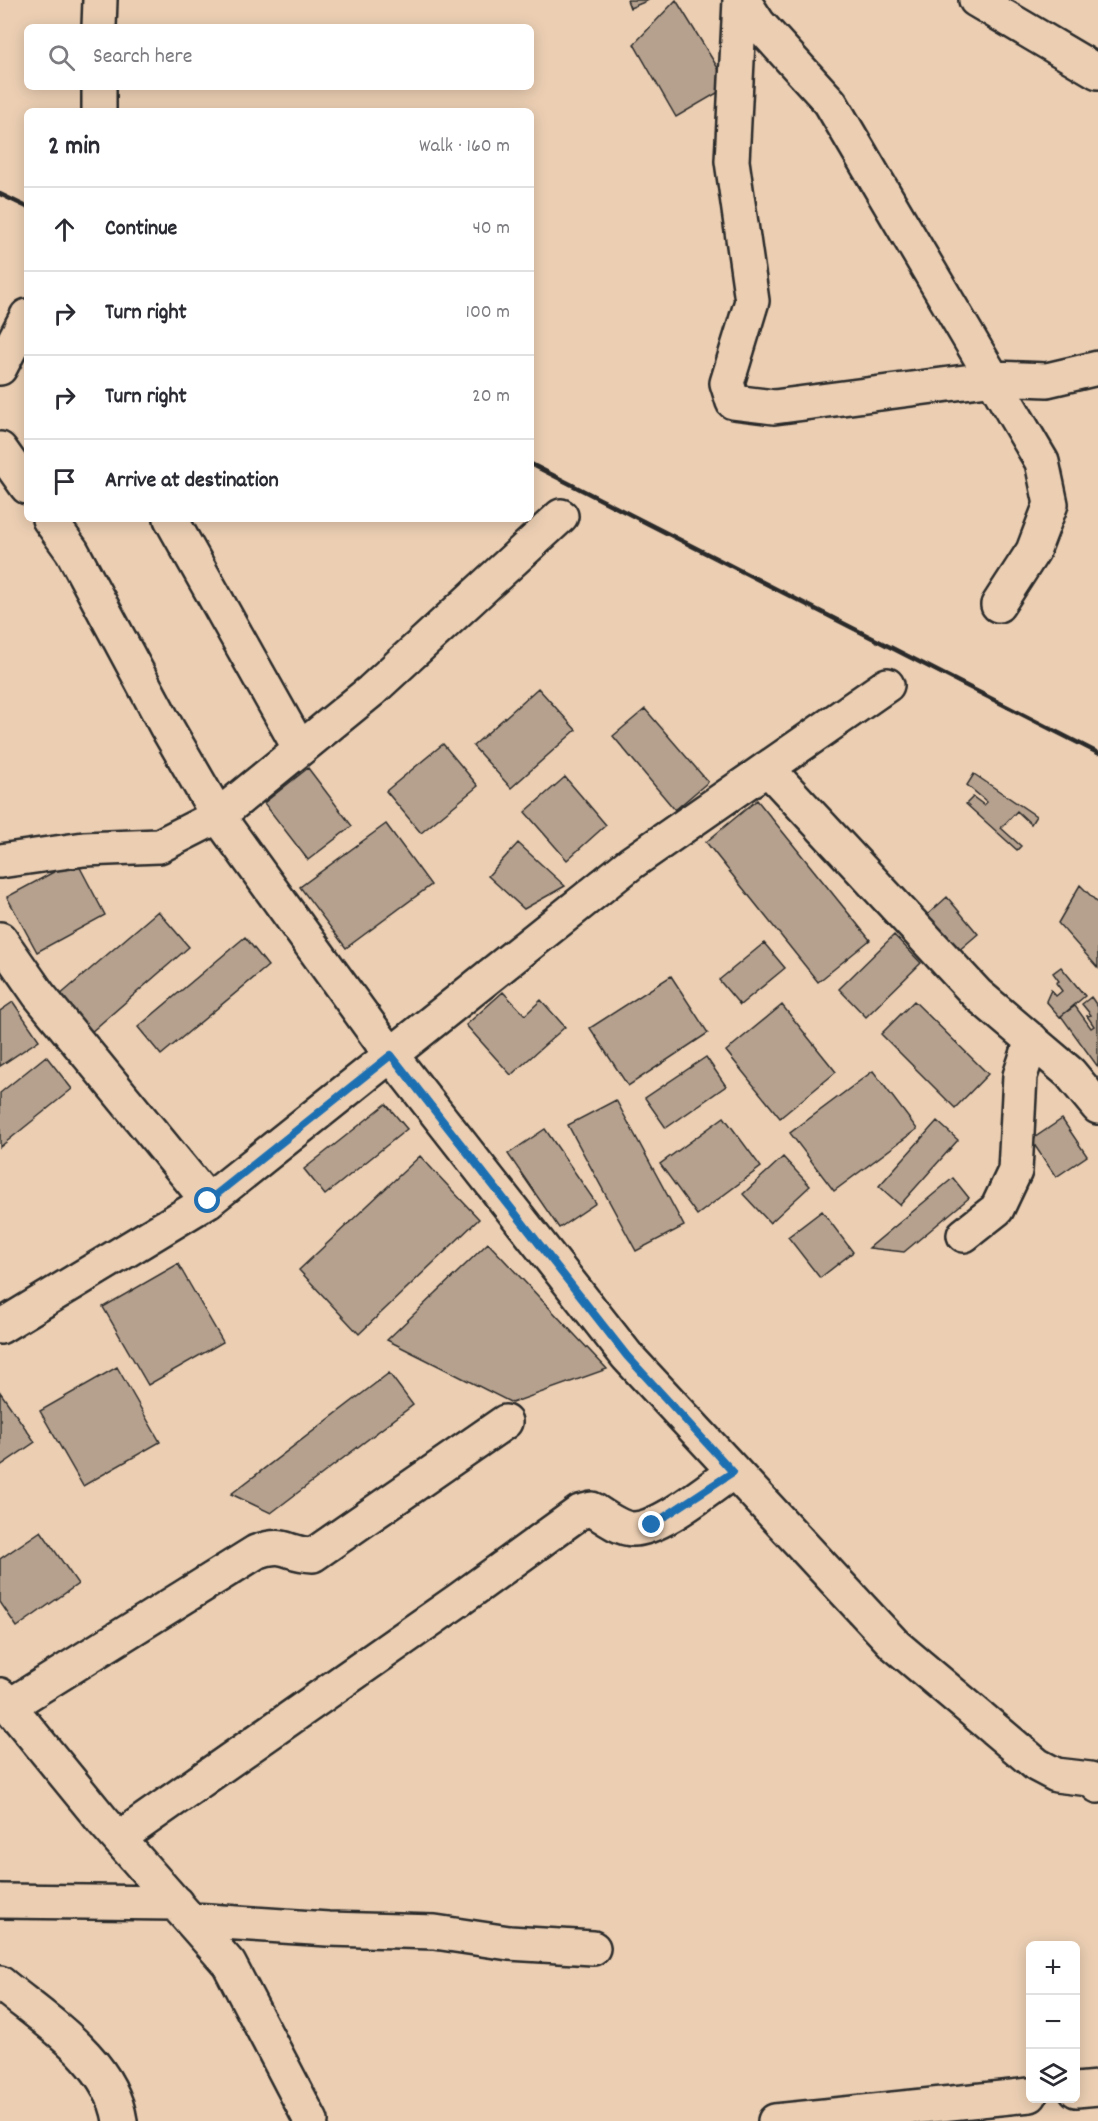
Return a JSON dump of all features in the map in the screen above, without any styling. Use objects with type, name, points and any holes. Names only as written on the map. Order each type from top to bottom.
[{"type":"street","points":[[99,0],[99,24]]},
{"type":"street","points":[[742,0],[758,23],[830,102],[995,378],[1042,462],[1051,504],[1033,551],[998,605]]},
{"type":"street","points":[[742,0],[732,161],[752,301],[727,383],[733,402],[774,407],[995,378],[1047,380],[1098,368]]},
{"type":"street","points":[[976,0],[1098,72]]},
{"type":"street","points":[[99,90],[99,108]]},
{"type":"street","points":[[0,368],[24,322]]},
{"type":"street","points":[[0,449],[24,483]]},
{"type":"street","points":[[0,861],[84,849],[159,846],[218,816],[371,691],[561,516]]},
{"type":"street","points":[[52,522],[72,551],[166,726],[218,816],[391,1055],[627,1356],[896,1645],[1037,1765],[1056,1775],[1090,1779],[1098,1786]]},
{"type":"street","points":[[173,522],[300,749]]},
{"type":"street","points":[[0,1327],[208,1201],[631,863],[887,685]]},
{"type":"street","points":[[767,768],[977,994],[1070,1073],[1098,1107]]},
{"type":"street","points":[[0,939],[39,995],[208,1201]]},
{"type":"street","points":[[964,1235],[997,1209],[1015,1171],[1020,1076],[1032,1040]]},
{"type":"street","points":[[311,2121],[229,1964],[119,1838],[4,1700],[256,1552],[274,1546],[286,1547],[298,1555],[313,1555],[505,1422]]},
{"type":"street","points":[[119,1838],[580,1512],[592,1509],[607,1519],[632,1529],[652,1525],[733,1472]]},
{"type":"street","points":[[0,1901],[184,1912],[328,1929],[435,1932],[509,1943],[593,1948]]},
{"type":"street","points":[[0,1983],[89,2058],[106,2080],[118,2105],[120,2121]]},
{"type":"street","points":[[1080,2090],[1098,2088]]},
{"type":"street","points":[[775,2121],[1026,2095]]},
{"type":"building","points":[[627,0],[649,0],[630,8]]},
{"type":"building","points":[[676,0],[729,86],[676,117],[634,44]]},
{"type":"building","points":[[538,688],[576,730],[511,788],[473,746]]},
{"type":"building","points":[[645,709],[708,782],[675,810],[613,736]]},
{"type":"building","points":[[443,744],[478,786],[421,833],[386,791]]},
{"type":"building","points":[[308,768],[352,826],[308,860],[264,803]]},
{"type":"building","points":[[974,774],[1036,816],[1031,824],[1017,811],[1001,828],[1021,846],[1017,850],[966,804],[973,797],[984,805],[987,802],[967,785]]},
{"type":"building","points":[[565,777],[606,825],[567,860],[525,812]]},
{"type":"building","points":[[757,800],[870,940],[818,982],[706,842]]},
{"type":"building","points":[[386,824],[431,885],[346,948],[300,887]]},
{"type":"building","points":[[518,843],[565,886],[524,909],[488,876]]},
{"type":"building","points":[[76,860],[105,915],[37,952],[7,897]]},
{"type":"building","points":[[1080,885],[1098,903],[1098,968],[1058,923]]},
{"type":"building","points":[[947,897],[978,934],[957,952],[927,915]]},
{"type":"building","points":[[158,911],[189,947],[90,1033],[59,996]]},
{"type":"building","points":[[894,935],[921,963],[866,1017],[839,989]]},
{"type":"building","points":[[245,937],[268,966],[161,1055],[138,1027]]},
{"type":"building","points":[[764,943],[785,968],[740,1005],[719,980]]},
{"type":"building","points":[[1061,967],[1085,996],[1060,1017],[1046,1001],[1051,990],[1056,996],[1062,991],[1053,973]]},
{"type":"building","points":[[671,976],[708,1033],[628,1086],[590,1028]]},
{"type":"building","points":[[503,992],[525,1015],[541,1000],[565,1027],[511,1075],[466,1025]]},
{"type":"building","points":[[1091,997],[1098,1007],[1098,1067],[1061,1016],[1075,1006],[1091,1028],[1094,1026],[1087,1016],[1091,1015],[1082,1004]]},
{"type":"building","points":[[914,1001],[988,1074],[955,1108],[881,1034]]},
{"type":"building","points":[[13,1002],[39,1040],[0,1066],[0,1011]]},
{"type":"building","points":[[782,1005],[836,1072],[780,1118],[726,1051]]},
{"type":"building","points":[[46,1056],[72,1089],[0,1147],[0,1093]]},
{"type":"building","points":[[706,1057],[726,1086],[666,1128],[645,1098]]},
{"type":"building","points":[[873,1071],[917,1129],[834,1191],[790,1133]]},
{"type":"building","points":[[616,1100],[684,1226],[636,1251],[568,1125]]},
{"type":"building","points":[[386,1104],[407,1129],[325,1195],[304,1169]]},
{"type":"building","points":[[724,1117],[761,1167],[697,1215],[660,1164]]},
{"type":"building","points":[[1062,1119],[1087,1156],[1056,1177],[1031,1140]]},
{"type":"building","points":[[937,1121],[958,1140],[900,1205],[879,1186]]},
{"type":"building","points":[[545,1129],[596,1203],[559,1228],[508,1154]]},
{"type":"building","points":[[420,1156],[479,1219],[359,1334],[299,1270]]},
{"type":"building","points":[[783,1157],[810,1186],[770,1223],[743,1194]]},
{"type":"building","points":[[953,1178],[969,1198],[904,1252],[869,1248]]},
{"type":"building","points":[[822,1211],[853,1252],[820,1278],[788,1237]]},
{"type":"building","points":[[488,1243],[607,1369],[512,1403],[387,1340]]},
{"type":"building","points":[[178,1264],[223,1342],[148,1385],[103,1307]]},
{"type":"building","points":[[117,1367],[160,1442],[83,1486],[40,1411]]},
{"type":"building","points":[[389,1373],[413,1405],[271,1513],[231,1494]]},
{"type":"building","points":[[0,1392],[35,1442],[0,1466]]},
{"type":"building","points":[[41,1531],[78,1584],[17,1627],[0,1602],[0,1559]]},
{"type":"railway","points":[[0,194],[24,206]]},
{"type":"railway","points":[[534,466],[1098,753]]},
{"type":"route","points":[[208,1201],[391,1055],[627,1356],[733,1472],[652,1525]]}]
